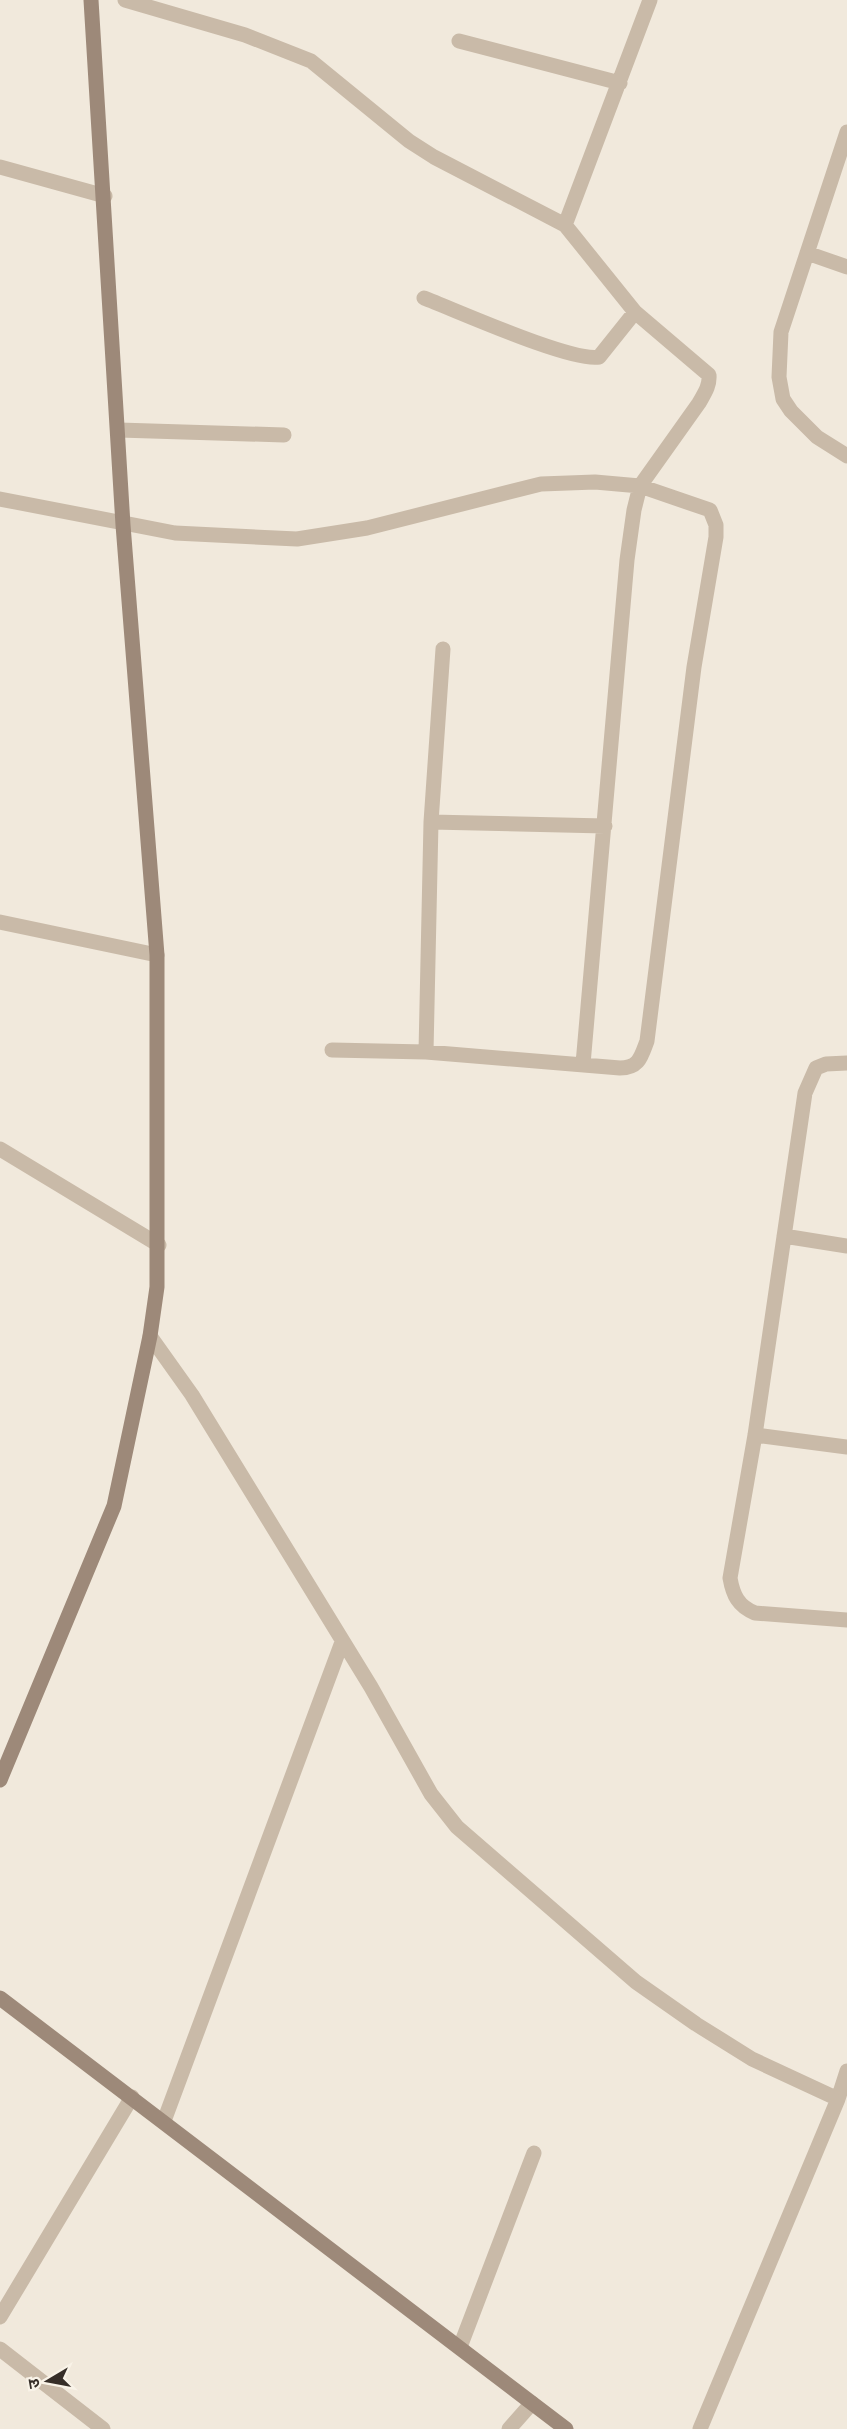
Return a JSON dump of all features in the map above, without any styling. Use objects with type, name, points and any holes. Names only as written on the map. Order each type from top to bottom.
[{"type":"street","points":[[0,1780],[114,1506],[150,1336],[157,1287],[159,1245],[157,956],[123,525],[105,196],[91,0]]},
{"type":"street","points":[[125,0],[244,35],[311,61],[409,141],[434,157],[565,225],[635,312],[709,375],[710,381],[699,403],[640,486],[634,510],[627,560],[583,1064]]},
{"type":"street","points":[[565,225],[650,0]]},
{"type":"street","points":[[459,41],[620,83]]},
{"type":"street","points":[[847,132],[781,332],[779,377],[783,399],[791,411],[817,437],[847,456]]},
{"type":"street","points":[[0,167],[105,196]]},
{"type":"street","points":[[807,253],[847,267]]},
{"type":"street","points":[[424,298],[555,348],[593,358],[599,357],[635,312]]},
{"type":"street","points":[[119,430],[284,435]]},
{"type":"street","points":[[0,499],[175,534],[297,539],[367,528],[541,484],[595,482],[640,486],[710,510],[716,525],[716,537],[694,667],[647,1041],[639,1062],[633,1066],[620,1068],[426,1052],[332,1050]]},
{"type":"street","points":[[426,1052],[431,822],[443,649]]},
{"type":"street","points":[[431,822],[605,826]]},
{"type":"street","points":[[0,922],[157,956]]},
{"type":"street","points":[[847,1063],[826,1064],[816,1068],[805,1093],[754,1435],[730,1578],[736,1599],[745,1609],[755,1613],[847,1620]]},
{"type":"street","points":[[0,1149],[159,1245]]},
{"type":"street","points":[[784,1236],[847,1246]]},
{"type":"street","points":[[150,1336],[192,1395],[370,1687],[430,1794],[457,1827],[636,1982],[696,2024],[752,2059],[838,2099]]},
{"type":"street","points":[[754,1435],[847,1447]]},
{"type":"street","points":[[164,2121],[342,1642]]},
{"type":"street","points":[[0,1998],[566,2429]]},
{"type":"street","points":[[700,2429],[838,2099],[847,2070]]},
{"type":"street","points":[[0,2317],[132,2097]]},
{"type":"street","points":[[459,2347],[534,2153]]},
{"type":"street","points":[[0,2349],[103,2429]]},
{"type":"street","points":[[509,2429],[532,2403]]}]
